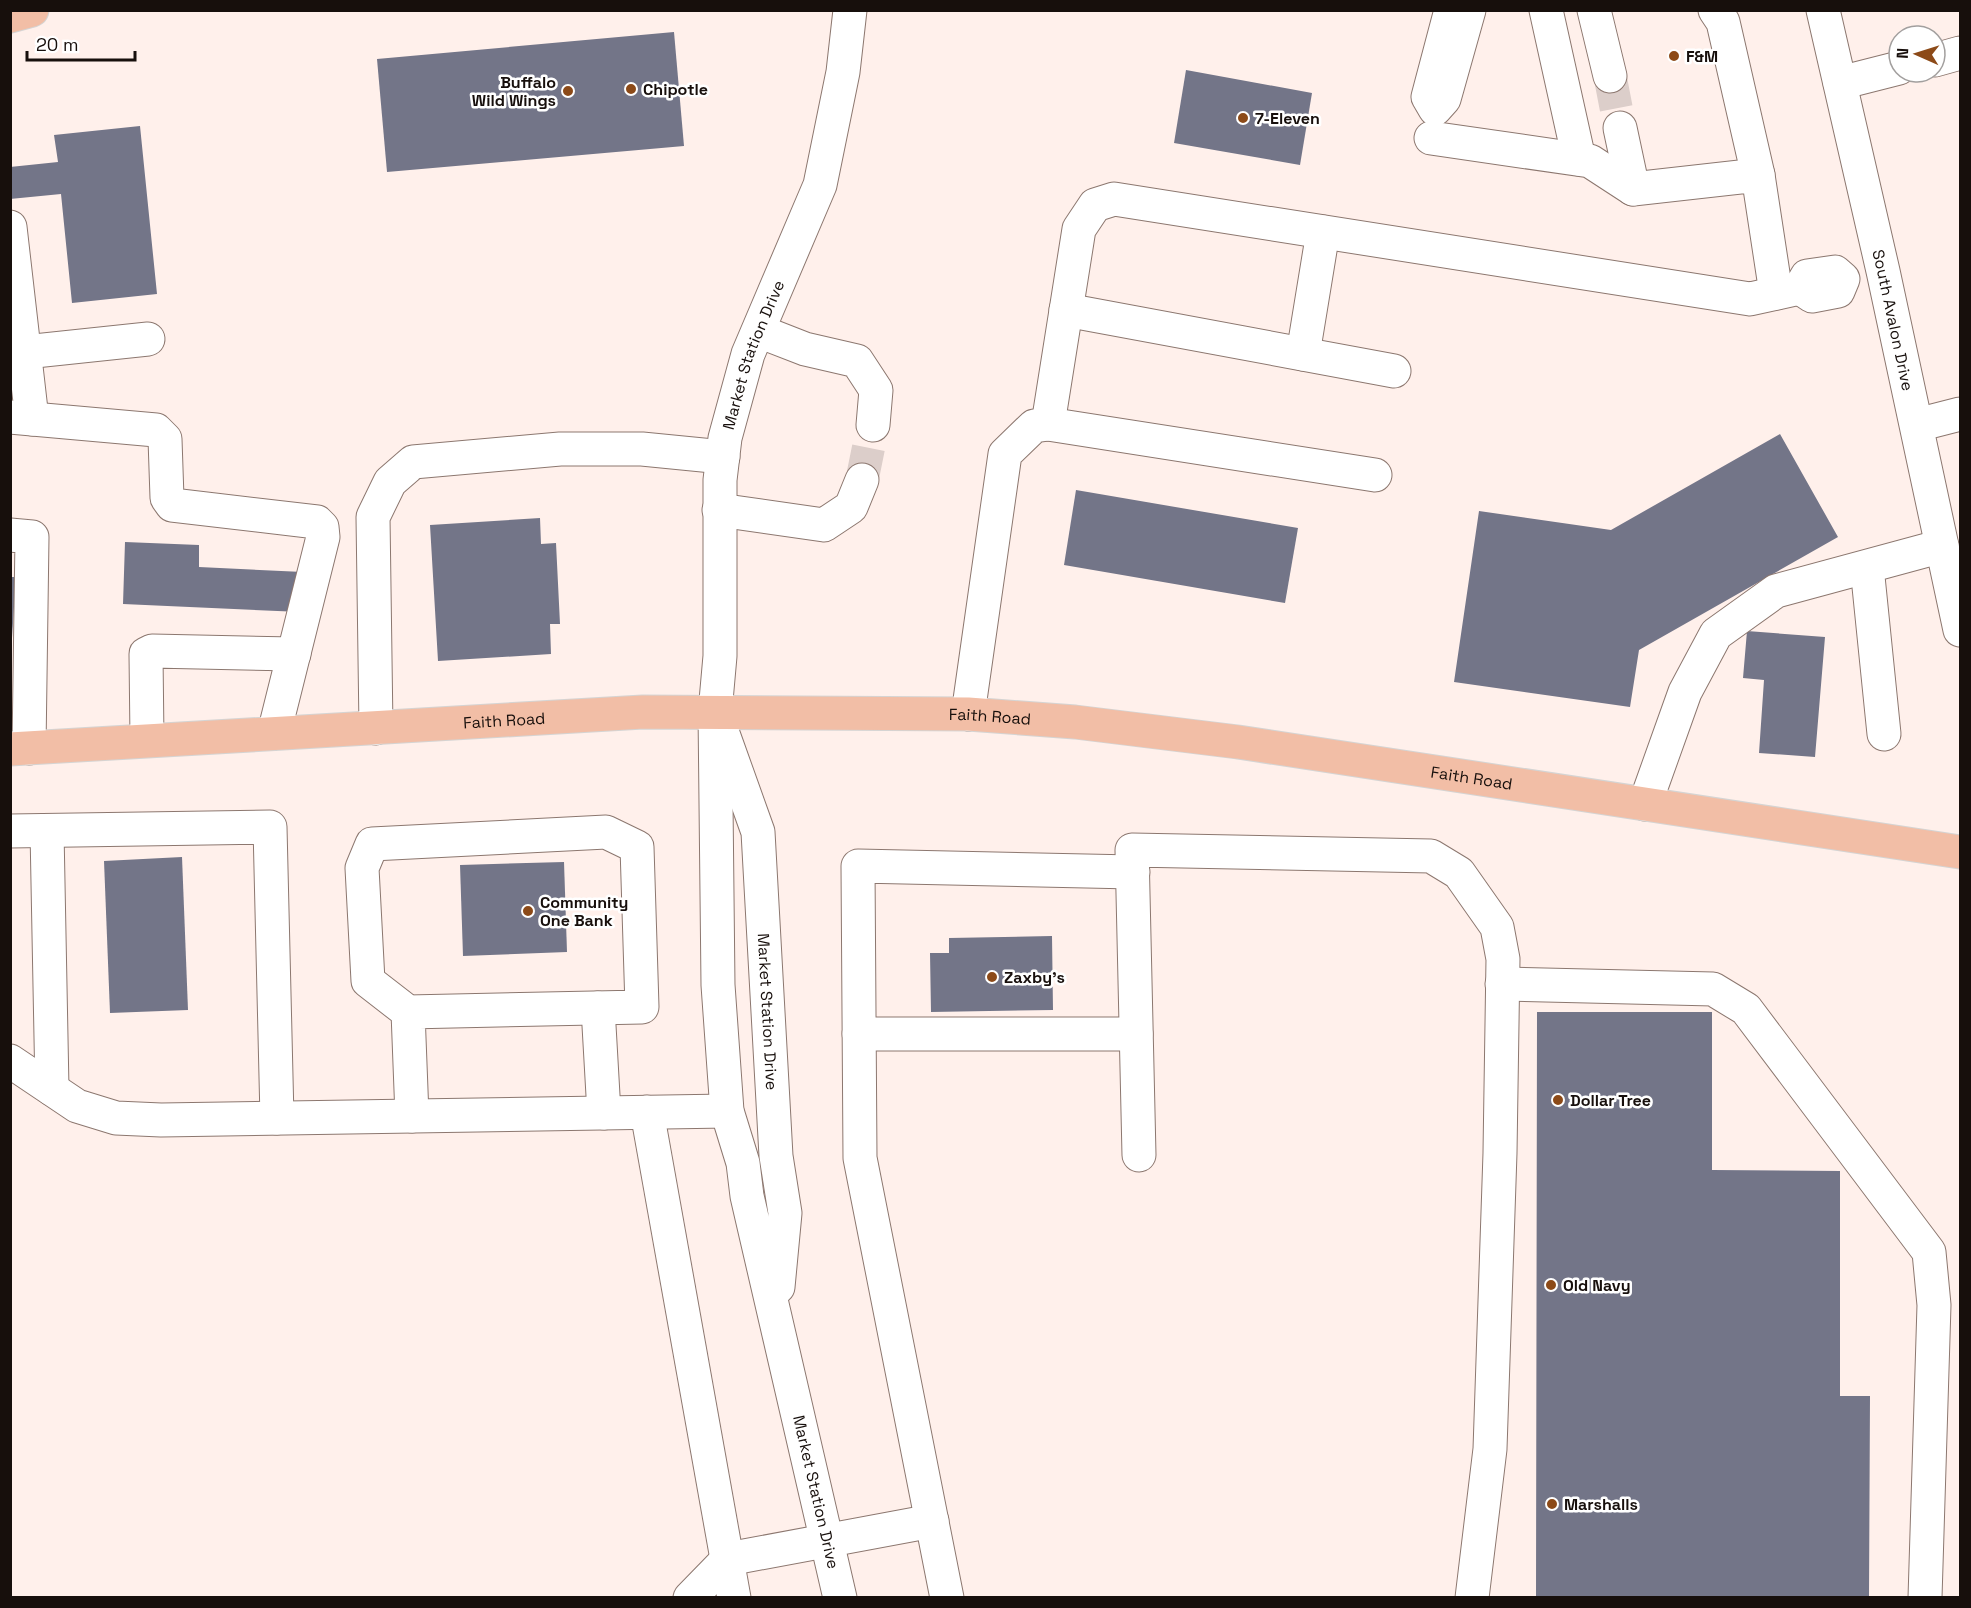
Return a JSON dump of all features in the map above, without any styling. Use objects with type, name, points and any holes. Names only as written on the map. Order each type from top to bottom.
[{"type":"main road","points":[[10,16],[32,10]]},
{"type":"main road","name":"Faith Road","points":[[20,749],[643,712],[968,714],[1075,722],[1238,742],[1960,852]]},
{"type":"street","name":"Market Station Drive","points":[[840,1598],[747,1196],[743,1163],[727,1111],[718,985],[714,712],[720,656],[718,510],[723,457],[735,395],[820,185],[843,72],[850,10]]},
{"type":"street","points":[[1451,10],[1428,97],[1435,109],[1444,99],[1469,10]]},
{"type":"street","points":[[1546,10],[1579,159]]},
{"type":"street","points":[[1594,10],[1610,76]]},
{"type":"street","points":[[1715,10],[1723,22],[1758,175],[1788,291]]},
{"type":"street","name":"South Avalon Drive","points":[[1823,10],[1883,271],[1960,630]]},
{"type":"street","points":[[1840,82],[1887,71]]},
{"type":"street","points":[[1620,128],[1633,189]]},
{"type":"street","points":[[1431,138],[1590,161],[1633,189],[1758,175]]},
{"type":"street","points":[[1048,424],[1079,229],[1095,205],[1114,199],[1750,299],[1788,291],[1807,276],[1835,272],[1843,279],[1883,271]]},
{"type":"street","points":[[10,227],[25,352],[21,418],[156,430],[165,439],[167,498],[172,505],[317,522],[322,527],[323,537],[274,733]]},
{"type":"street","points":[[1303,354],[1323,232]]},
{"type":"street","points":[[1066,310],[1394,370]]},
{"type":"street","points":[[759,331],[805,350],[857,361],[876,390],[873,425]]},
{"type":"street","points":[[25,352],[148,339]]},
{"type":"street","points":[[1917,425],[1960,414]]},
{"type":"street","points":[[968,714],[1005,454],[1034,426],[1048,424],[1375,475]]},
{"type":"street","points":[[376,728],[373,517],[390,482],[413,462],[560,449],[642,449],[723,457]]},
{"type":"street","points":[[718,510],[824,525],[851,507],[862,480]]},
{"type":"street","points":[[10,535],[32,537],[20,749]]},
{"type":"street","points":[[1644,804],[1684,692],[1716,634],[1776,591],[1942,546]]},
{"type":"street","points":[[1866,567],[1884,734]]},
{"type":"street","points":[[147,740],[146,654],[152,651],[294,654]]},
{"type":"street","name":"Market Station Drive","points":[[714,712],[758,832],[776,1156],[785,1213],[775,1316]]},
{"type":"street","points":[[10,831],[270,827],[277,1118]]},
{"type":"street","points":[[46,831],[52,1089]]},
{"type":"street","points":[[606,832],[637,848],[642,1007],[408,1012],[368,981],[362,868],[372,844],[606,832]]},
{"type":"street","points":[[1139,1155],[1132,850],[1431,856],[1459,873],[1497,927],[1503,959],[1500,1153],[1490,1449],[1472,1598]]},
{"type":"street","points":[[947,1598],[860,1158],[858,866],[1133,872]]},
{"type":"street","points":[[1502,984],[1713,989],[1746,1009],[1929,1252],[1934,1305],[1925,1598]]},
{"type":"street","points":[[598,1008],[604,1113]]},
{"type":"street","points":[[408,1012],[412,1116]]},
{"type":"street","points":[[859,1034],[1136,1034]]},
{"type":"street","points":[[10,1061],[77,1106],[116,1118],[161,1120],[727,1111]]},
{"type":"street","points":[[647,1112],[734,1598]]},
{"type":"street","points":[[690,1598],[728,1558],[932,1521]]},
{"type":"building","points":[[674,32],[684,146],[387,172],[377,59]]},
{"type":"building","name":"7-Eleven","points":[[1186,70],[1312,93],[1300,165],[1174,143]]},
{"type":"building","points":[[140,126],[157,294],[72,303],[61,194],[10,199],[10,167],[58,162],[54,135]]},
{"type":"building","points":[[1780,434],[1838,537],[1639,650],[1630,707],[1454,682],[1479,511],[1611,530]]},
{"type":"building","points":[[1076,490],[1298,528],[1285,603],[1064,565]]},
{"type":"building","points":[[540,518],[541,544],[556,543],[560,624],[550,624],[551,654],[438,661],[430,525]]},
{"type":"building","points":[[125,542],[199,545],[199,567],[303,572],[301,612],[123,604]]},
{"type":"building","points":[[10,577],[16,577],[12,638],[10,638]]},
{"type":"building","points":[[1747,631],[1825,637],[1815,757],[1759,753],[1764,680],[1743,678]]},
{"type":"building","points":[[182,857],[188,1010],[110,1013],[104,861]]},
{"type":"building","points":[[564,862],[567,952],[463,956],[460,865]]},
{"type":"building","points":[[1052,936],[1053,1010],[931,1012],[930,953],[949,953],[949,938]]},
{"type":"building","points":[[1537,1012],[1712,1012],[1712,1170],[1840,1171],[1840,1396],[1870,1396],[1869,1598],[1536,1598]]},
{"type":"tunnel","points":[[1610,76],[1620,128]]},
{"type":"tunnel","points":[[862,480],[873,425]]},
{"type":"place","name":"F&M","points":[[1674,56]]},
{"type":"place","name":"Chipotle","points":[[631,89]]},
{"type":"place","name":"Buffalo Wild Wings","points":[[568,91]]},
{"type":"place","name":"7-Eleven","points":[[1243,118]]},
{"type":"place","name":"Community One Bank","points":[[528,911]]},
{"type":"place","name":"Zaxby's","points":[[992,977]]},
{"type":"place","name":"Dollar Tree","points":[[1558,1100]]},
{"type":"place","name":"Old Navy","points":[[1551,1285]]},
{"type":"place","name":"Marshalls","points":[[1552,1504]]}]
